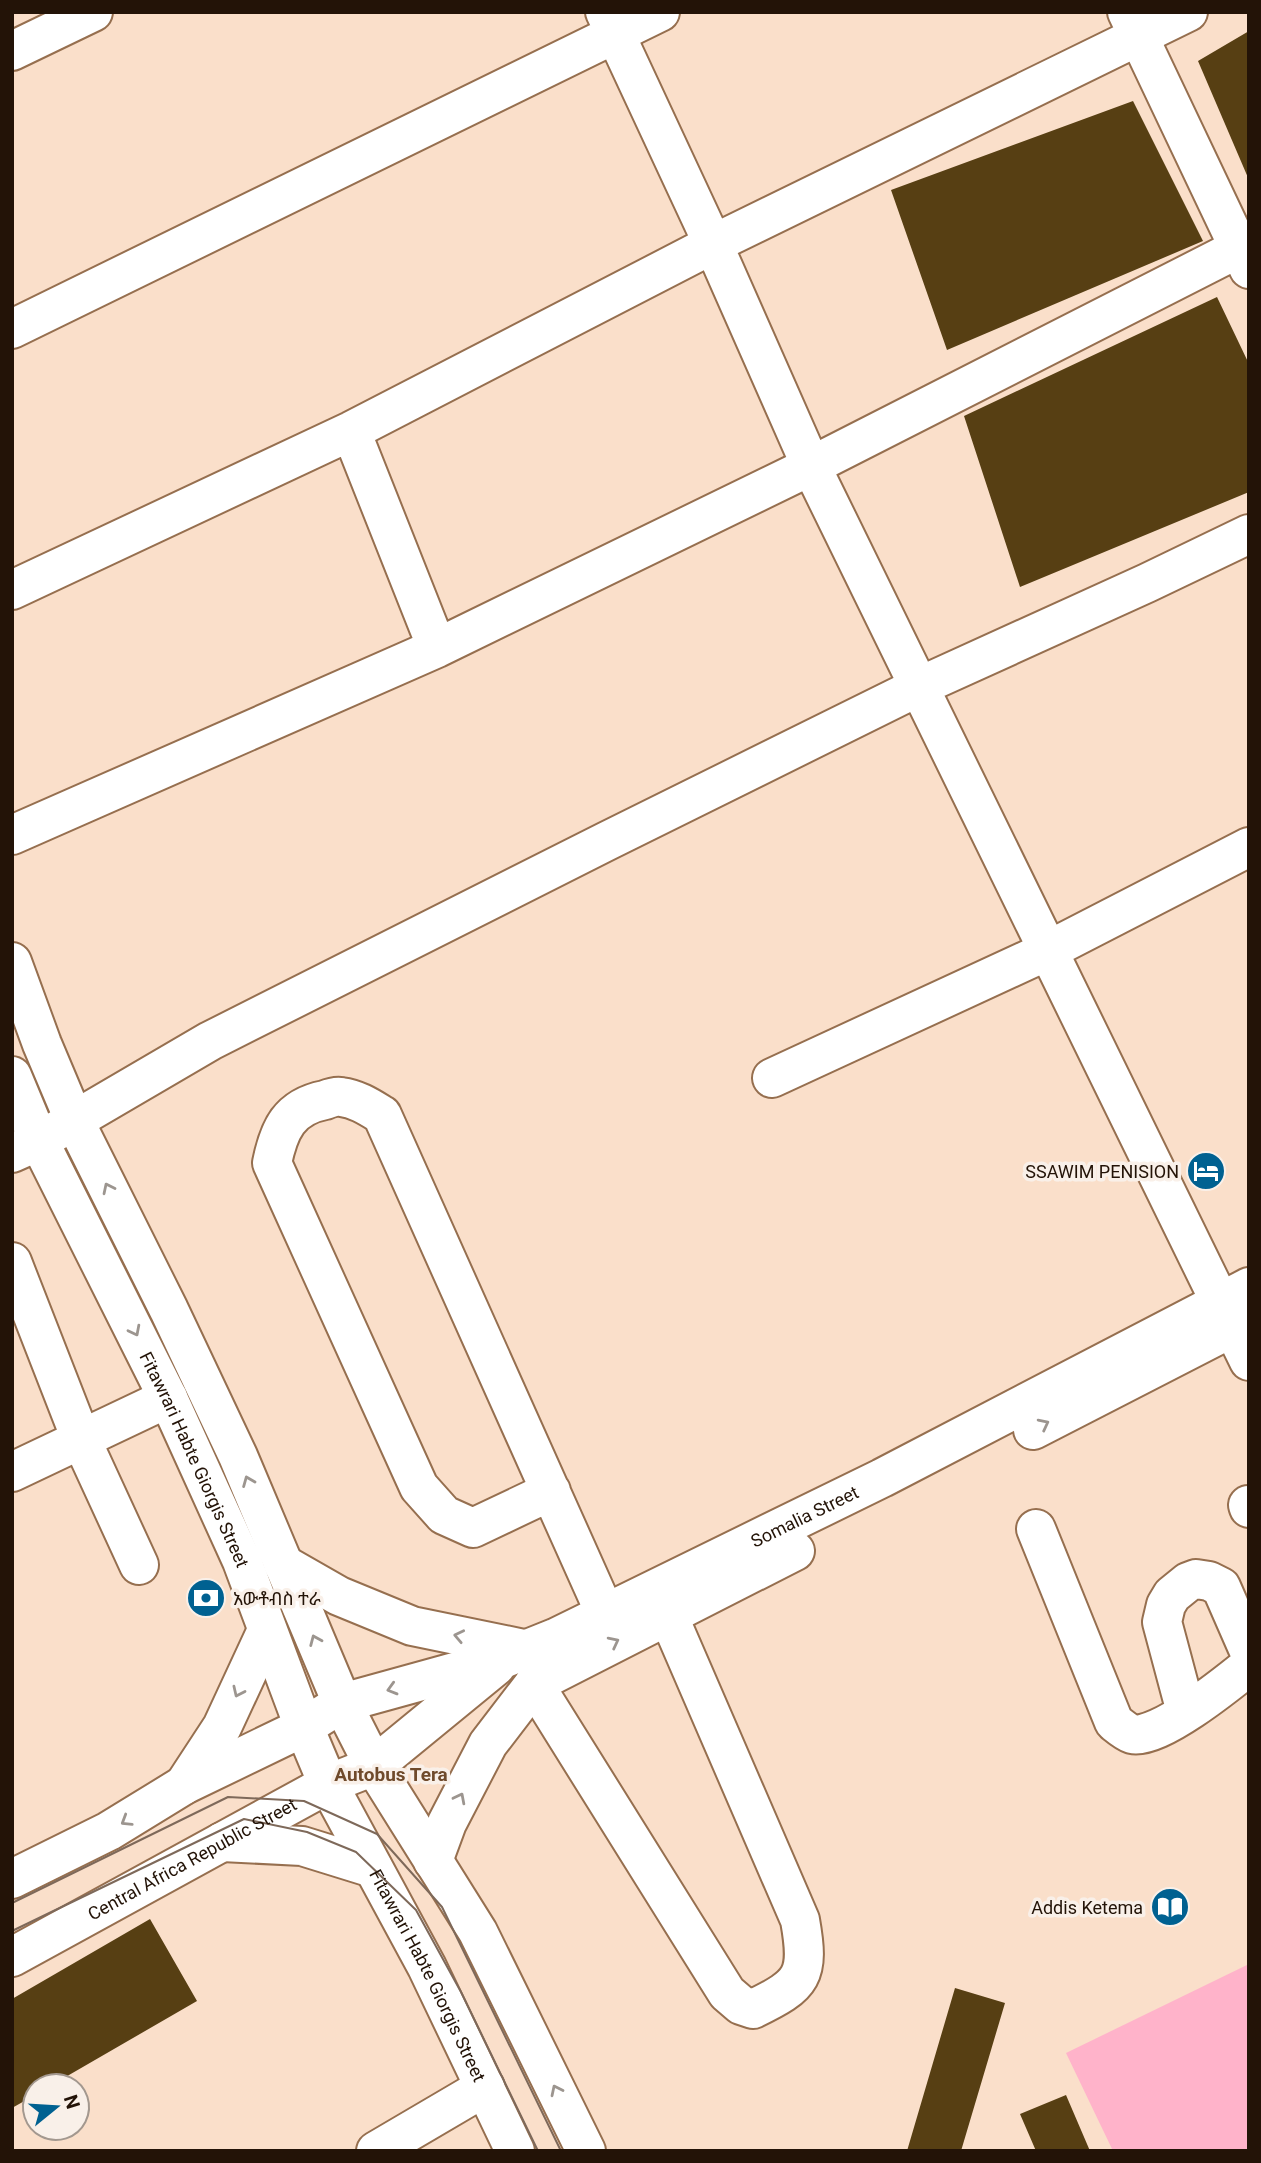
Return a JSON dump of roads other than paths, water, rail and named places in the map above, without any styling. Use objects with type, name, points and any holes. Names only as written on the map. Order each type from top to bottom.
[{"type":"street","points":[[12,51],[93,12]]},
{"type":"street","points":[[12,330],[611,23],[660,12]]},
{"type":"street","points":[[12,590],[352,431],[1134,24],[1188,12]]},
{"type":"street","points":[[283,1564],[339,1596],[412,1626],[522,1664],[668,1615],[1240,1320],[1047,951],[918,687],[811,466],[611,23]]},
{"type":"street","points":[[12,835],[437,648],[1246,254],[1134,24]]},
{"type":"street","points":[[352,431],[437,648]]},
{"type":"street","points":[[25,1147],[222,1035],[918,687],[1249,534]]},
{"type":"street","points":[[772,1078],[1047,951],[1249,847]]},
{"type":"street","points":[[12,962],[74,1121],[210,1395],[342,1703],[374,1766],[478,1932],[586,2151]]},
{"type":"street","name":"Fitawrari Habte Giorgis Street","points":[[12,1076],[25,1147],[169,1398],[242,1561],[328,1784],[427,1967],[514,2151]]},
{"type":"street","points":[[551,1491],[473,1528],[444,1515],[419,1487],[272,1163],[276,1139],[288,1118],[312,1102],[339,1097],[360,1102],[382,1115],[551,1491],[605,1613]]},
{"type":"street","points":[[12,1262],[81,1439],[138,1565]]},
{"type":"street","name":"Somalia Street","points":[[342,1703],[522,1664],[605,1613],[882,1478],[1240,1320]]},
{"type":"street","points":[[12,1472],[169,1398]]},
{"type":"street","points":[[1036,1529],[1114,1722],[1130,1734],[1146,1734],[1186,1712],[1210,1698],[1249,1666]]},
{"type":"street","points":[[1186,1712],[1162,1622],[1166,1605],[1172,1595],[1196,1579],[1222,1587],[1249,1651]]},
{"type":"street","points":[[522,1664],[727,1993],[741,2005],[753,2009],[785,1993],[794,1985],[803,1965],[804,1943],[800,1920],[668,1615]]},
{"type":"street","points":[[184,1785],[222,1727],[267,1630]]},
{"type":"street","points":[[433,1861],[447,1823],[488,1744],[522,1664]]},
{"type":"street","name":"Central Africa Republic Street","points":[[12,1957],[328,1784],[374,1766],[522,1664]]},
{"type":"street","points":[[12,1879],[109,1831],[184,1785],[304,1727],[342,1703]]},
{"type":"street","points":[[222,1842],[302,1846],[373,1868]]},
{"type":"street","points":[[376,2151],[485,2087]]},
{"type":"tram line","points":[[12,1903],[228,1797],[304,1801],[377,1834],[442,1907],[561,2151]]},
{"type":"tram line","points":[[12,1931],[244,1819],[307,1832],[356,1852],[416,1910],[461,1992],[538,2151]]},
{"type":"place","name":"SSAWIM PENISION","points":[[1206,1171]]},
{"type":"place","name":"አውቶብስ ተራ","points":[[206,1598]]},
{"type":"place","name":"Addis Ketema","points":[[1170,1907]]},
{"type":"district","name":"Autobus Tera","points":[[391,1774]]}]
